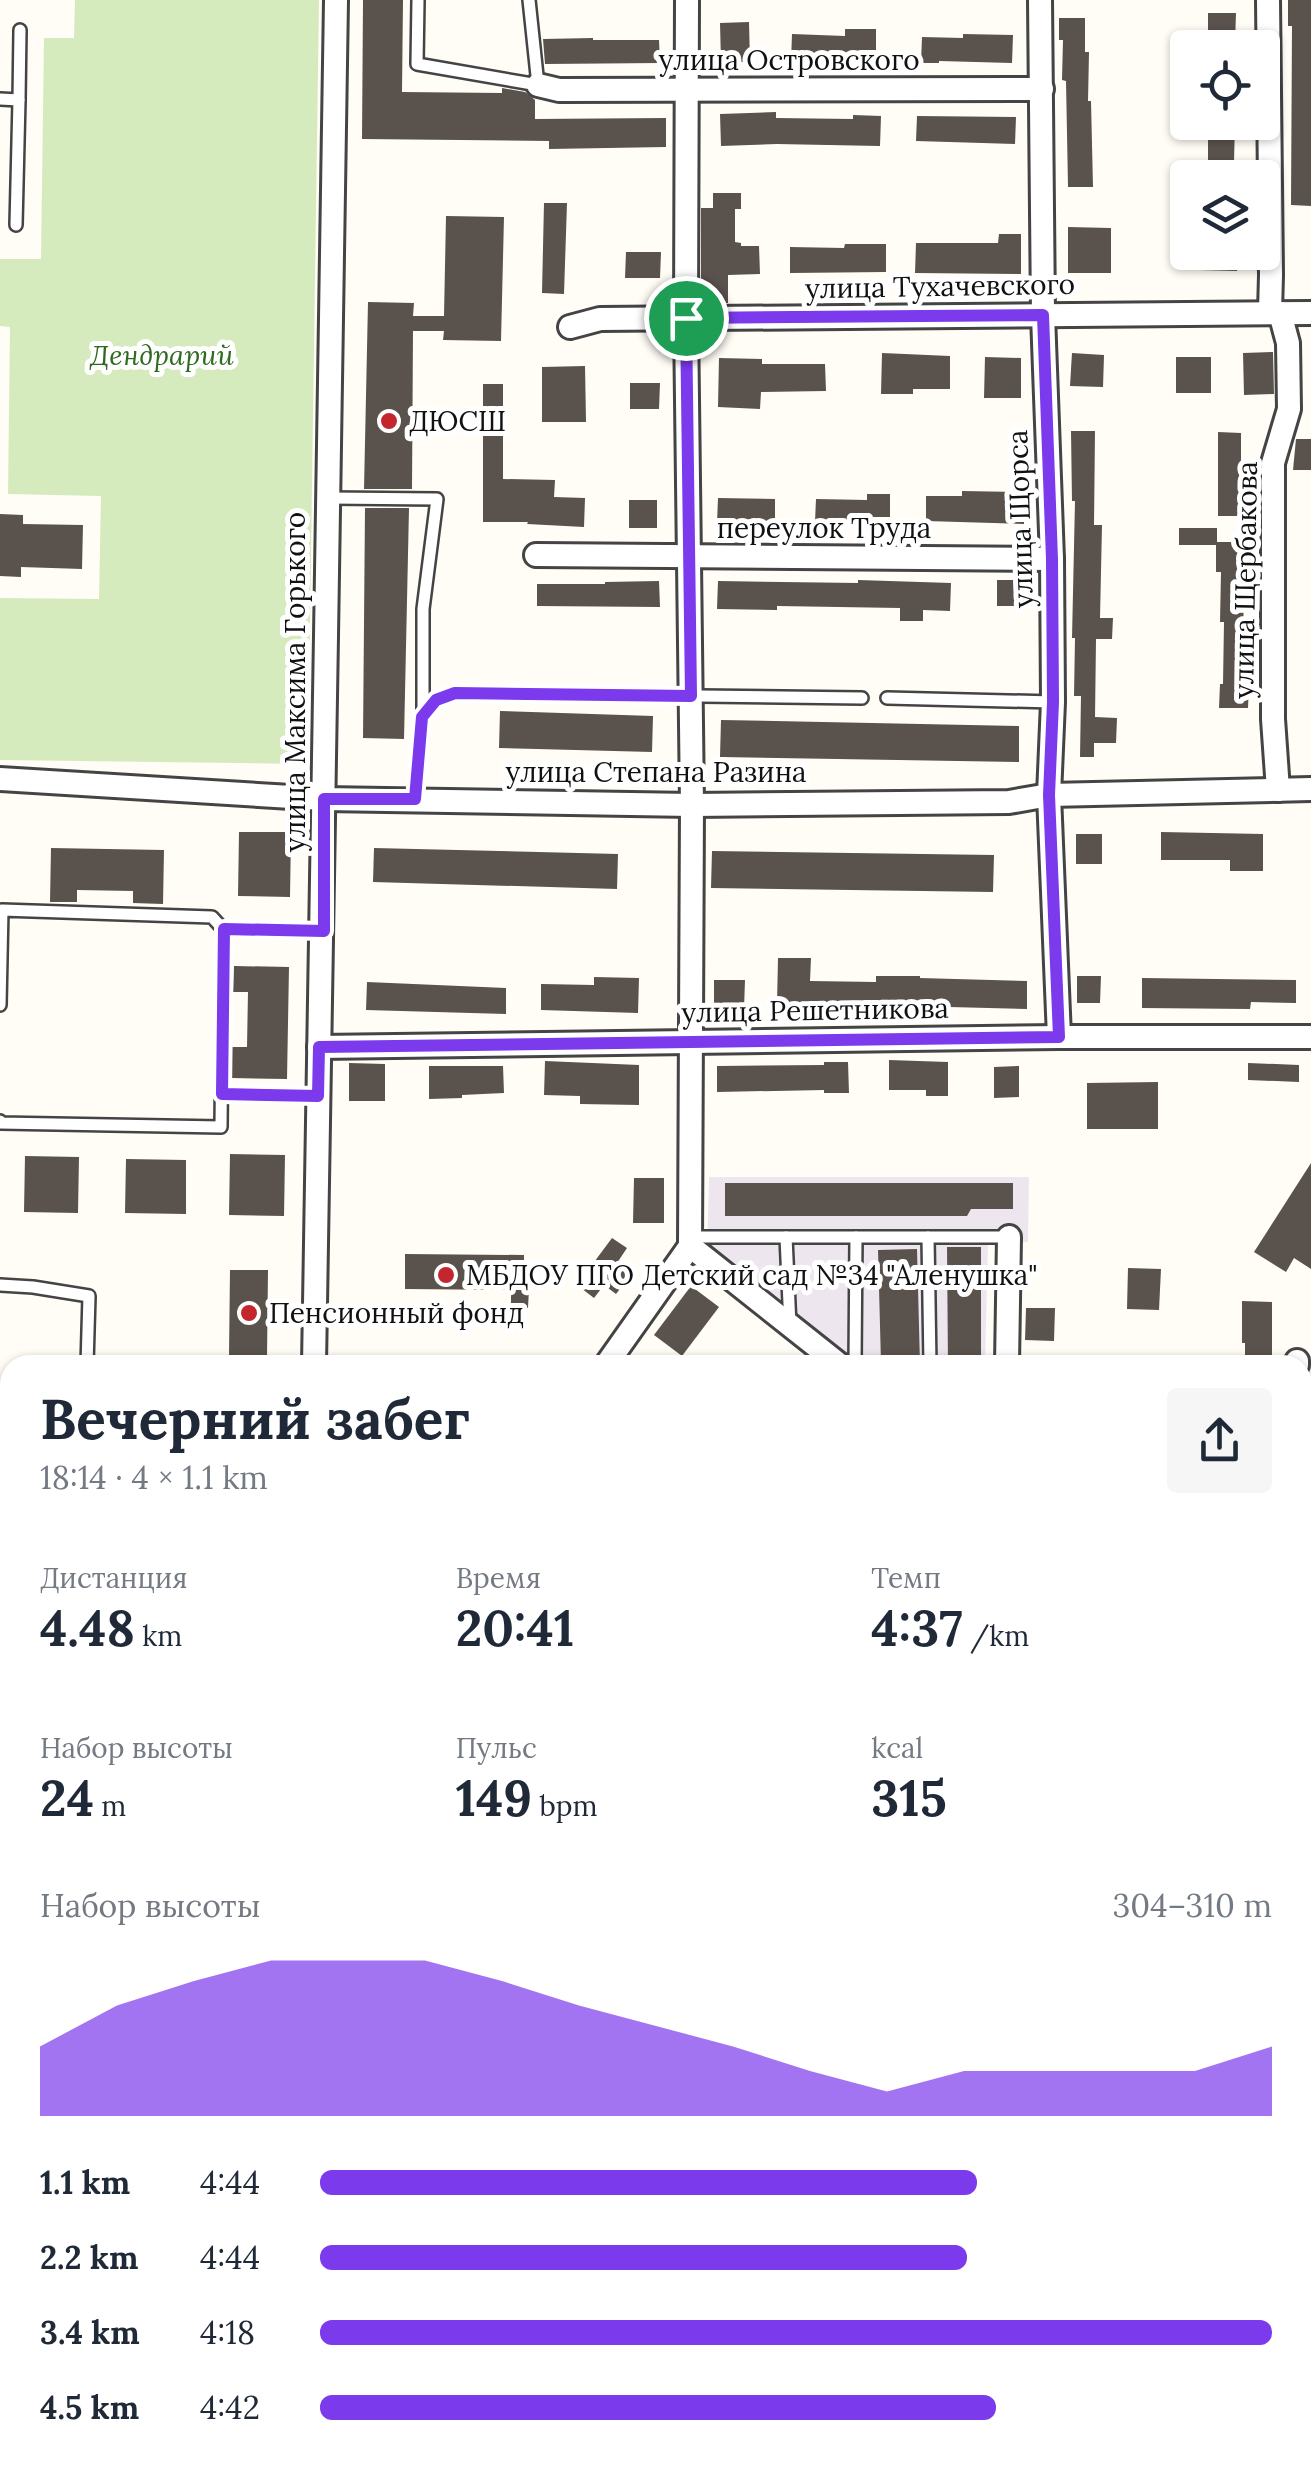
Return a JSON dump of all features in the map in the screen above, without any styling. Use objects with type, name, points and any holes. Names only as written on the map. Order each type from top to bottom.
[{"type":"street","name":"улица Максима Горького","points":[[314,1355],[324,931],[336,0]]},
{"type":"street","points":[[613,1355],[690,1242],[692,805],[686,0]]},
{"type":"street","name":"улица Щорса","points":[[1040,0],[1043,315],[1052,559],[1049,795],[1059,1037]]},
{"type":"street","name":"улица Щербакова","points":[[1268,0],[1271,275],[1275,313],[1288,343],[1289,410],[1272,463],[1273,719],[1278,790]]},
{"type":"street","name":"улица Островского","points":[[538,85],[559,90],[1042,89]]},
{"type":"street","name":"улица Тухачевского","points":[[570,326],[600,319],[1311,314]]},
{"type":"street","name":"переулок Труда","points":[[536,555],[1052,559]]},
{"type":"street","name":"улица Степана Разина","points":[[0,779],[324,799],[692,805],[1009,802],[1049,795],[1311,789]]},
{"type":"street","name":"улица Решетникова","points":[[319,1047],[1311,1037]]},
{"type":"street","points":[[1007,1355],[1009,1237]]},
{"type":"street","points":[[690,1242],[827,1355]]},
{"type":"lane","points":[[418,0],[417,64],[538,85],[529,0]]},
{"type":"lane","points":[[16,225],[20,30]]},
{"type":"lane","points":[[0,99],[19,100]]},
{"type":"lane","points":[[327,498],[437,499],[422,608],[422,717],[415,799]]},
{"type":"lane","points":[[422,717],[436,700],[455,693],[862,698]]},
{"type":"lane","points":[[886,698],[1053,702]]},
{"type":"lane","points":[[0,1005],[2,910],[212,917],[224,929],[324,931]]},
{"type":"lane","points":[[0,1121],[222,1127],[224,929]]},
{"type":"lane","points":[[222,1094],[318,1096]]},
{"type":"lane","points":[[690,1242],[786,1237],[1009,1237]]},
{"type":"lane","points":[[786,1237],[790,1326]]},
{"type":"lane","points":[[855,1355],[856,1237]]},
{"type":"lane","points":[[928,1237],[930,1355]]},
{"type":"lane","points":[[0,1285],[89,1296],[87,1355]]},
{"type":"shaded area","points":[[709,1177],[1029,1177],[1028,1242],[988,1243],[985,1355],[838,1355],[707,1251]]},
{"type":"green space","name":"Дендрарий","points":[[75,0],[319,0],[308,764],[0,760],[0,598],[99,599],[101,496],[8,494],[10,327],[0,326],[0,259],[41,259],[44,38],[74,38]]},
{"type":"building","points":[[363,0],[403,0],[402,92],[502,93],[502,88],[525,92],[535,100],[535,119],[666,118],[666,147],[549,149],[549,141],[362,139]]},
{"type":"building","points":[[1288,0],[1311,0],[1311,206],[1291,205],[1292,26],[1288,26]]},
{"type":"building","points":[[1208,13],[1236,13],[1235,30],[1208,30]]},
{"type":"building","points":[[1059,18],[1085,18],[1093,187],[1068,187],[1066,81],[1062,80]]},
{"type":"building","points":[[749,22],[750,62],[721,62],[720,23]]},
{"type":"building","points":[[845,29],[876,29],[876,61],[791,62],[792,34],[845,36]]},
{"type":"building","points":[[963,34],[1013,35],[1012,63],[921,63],[922,37],[963,38]]},
{"type":"building","points":[[543,39],[659,40],[660,63],[545,64]]},
{"type":"building","points":[[776,112],[776,118],[881,116],[880,146],[721,146],[720,114]]},
{"type":"building","points":[[917,116],[1016,117],[1015,144],[916,141]]},
{"type":"building","points":[[1208,140],[1235,140],[1234,160],[1208,160]]},
{"type":"building","points":[[713,193],[741,193],[741,209],[735,209],[735,242],[759,246],[760,274],[728,275],[728,303],[709,303],[701,298],[701,208],[713,208]]},
{"type":"building","points":[[544,203],[567,203],[564,294],[542,293]]},
{"type":"building","name":"ДЮСШ","points":[[446,216],[504,217],[501,341],[443,340],[444,331],[413,331],[412,489],[364,489],[368,302],[414,303],[413,316],[444,316]]},
{"type":"building","points":[[1068,227],[1111,228],[1111,273],[1068,273]]},
{"type":"building","points":[[999,234],[1021,234],[1021,274],[915,273],[916,243],[998,243]]},
{"type":"building","points":[[845,244],[886,244],[886,272],[790,273],[790,247],[844,248]]},
{"type":"building","points":[[626,252],[661,252],[660,278],[625,278]]},
{"type":"building","points":[[1273,352],[1274,394],[1244,395],[1243,353]]},
{"type":"building","points":[[882,353],[950,356],[950,389],[881,394]]},
{"type":"building","points":[[1072,353],[1104,355],[1103,387],[1070,386]]},
{"type":"building","points":[[985,357],[1021,358],[1021,398],[984,398]]},
{"type":"building","points":[[1176,357],[1211,357],[1211,393],[1176,393]]},
{"type":"building","points":[[719,358],[762,359],[762,364],[825,364],[826,391],[761,392],[760,409],[718,407]]},
{"type":"building","points":[[585,366],[586,422],[542,422],[542,367]]},
{"type":"building","points":[[630,383],[660,383],[659,409],[630,409]]},
{"type":"building","points":[[483,384],[503,384],[503,479],[555,480],[554,497],[585,498],[584,527],[483,522]]},
{"type":"building","points":[[1071,431],[1095,431],[1094,525],[1102,525],[1100,618],[1113,618],[1112,639],[1096,639],[1095,717],[1117,718],[1116,743],[1094,743],[1094,757],[1080,757],[1081,696],[1074,696],[1075,501]]},
{"type":"building","points":[[1218,432],[1241,433],[1243,516],[1218,516]]},
{"type":"building","points":[[1296,439],[1311,439],[1311,470],[1293,470]]},
{"type":"building","points":[[962,491],[1024,492],[1024,524],[926,521],[926,496],[962,496]]},
{"type":"building","points":[[867,494],[890,494],[890,517],[851,517],[850,523],[815,522],[816,499],[867,500]]},
{"type":"building","points":[[718,498],[775,499],[775,526],[717,524]]},
{"type":"building","points":[[629,500],[657,500],[657,528],[629,528]]},
{"type":"building","points":[[365,508],[409,508],[404,739],[363,738]]},
{"type":"building","points":[[0,514],[23,515],[23,524],[83,525],[82,569],[21,567],[21,577],[0,576]]},
{"type":"building","points":[[1179,528],[1217,528],[1217,542],[1243,542],[1244,684],[1249,684],[1248,708],[1219,708],[1224,622],[1220,622],[1221,572],[1216,572],[1216,545],[1179,545]]},
{"type":"building","points":[[997,580],[1022,580],[1022,606],[997,606]]},
{"type":"building","points":[[659,581],[660,607],[537,606],[537,584]]},
{"type":"building","points":[[718,581],[951,583],[950,611],[923,610],[923,621],[900,621],[900,608],[717,609]]},
{"type":"building","points":[[500,711],[653,716],[652,752],[499,748]]},
{"type":"building","points":[[721,720],[1019,726],[1019,762],[720,757]]},
{"type":"building","points":[[239,832],[291,832],[290,897],[238,896]]},
{"type":"building","points":[[1161,832],[1263,834],[1263,871],[1230,871],[1230,860],[1161,860]]},
{"type":"building","points":[[1076,834],[1102,834],[1102,864],[1076,864]]},
{"type":"building","points":[[51,848],[164,850],[163,904],[133,903],[133,891],[77,890],[77,902],[50,902]]},
{"type":"building","points":[[374,848],[618,854],[617,889],[373,882]]},
{"type":"building","points":[[712,851],[994,855],[993,892],[711,888]]},
{"type":"building","points":[[778,958],[811,958],[810,981],[876,982],[876,976],[920,976],[1027,981],[1027,1009],[871,1005],[871,1009],[830,1009],[830,1005],[777,1004]]},
{"type":"building","points":[[234,966],[289,967],[287,1079],[232,1078],[232,1047],[247,1047],[248,992],[233,992]]},
{"type":"building","points":[[1077,976],[1101,976],[1100,1003],[1077,1003]]},
{"type":"building","points":[[594,977],[639,978],[638,1013],[541,1010],[541,984],[594,985]]},
{"type":"building","points":[[1142,978],[1296,980],[1296,1003],[1251,1002],[1250,1009],[1142,1008]]},
{"type":"building","points":[[714,980],[745,980],[744,1009],[714,1008]]},
{"type":"building","points":[[367,982],[506,988],[506,1014],[366,1010]]},
{"type":"building","points":[[889,1060],[948,1062],[948,1096],[926,1096],[926,1090],[889,1090]]},
{"type":"building","points":[[545,1061],[639,1065],[639,1105],[580,1104],[580,1096],[544,1095]]},
{"type":"building","points":[[848,1062],[849,1093],[717,1092],[717,1066]]},
{"type":"building","points":[[349,1063],[385,1064],[385,1101],[349,1101]]},
{"type":"building","points":[[1248,1063],[1299,1065],[1299,1082],[1248,1080]]},
{"type":"building","points":[[429,1066],[503,1066],[504,1093],[429,1099]]},
{"type":"building","points":[[1019,1066],[1019,1097],[994,1098],[994,1067]]},
{"type":"building","points":[[1158,1082],[1158,1129],[1087,1129],[1087,1083]]},
{"type":"building","points":[[230,1154],[285,1155],[284,1216],[229,1215]]},
{"type":"building","points":[[25,1156],[79,1157],[78,1213],[24,1212]]},
{"type":"building","points":[[126,1159],[186,1160],[186,1214],[125,1213]]},
{"type":"building","points":[[1311,1163],[1311,1269],[1294,1258],[1286,1272],[1254,1252]]},
{"type":"building","points":[[634,1178],[664,1178],[664,1223],[633,1223]]},
{"type":"building","points":[[725,1183],[1013,1183],[1013,1209],[971,1209],[967,1216],[725,1216]]},
{"type":"building","points":[[612,1238],[627,1248],[619,1260],[634,1271],[616,1294],[604,1285],[594,1298],[577,1285]]},
{"type":"building","points":[[947,1247],[981,1247],[981,1355],[948,1355]]},
{"type":"building","points":[[917,1249],[920,1355],[881,1355],[878,1250]]},
{"type":"building","points":[[405,1254],[524,1255],[528,1308],[511,1308],[511,1290],[405,1289]]},
{"type":"building","points":[[1128,1268],[1161,1269],[1159,1310],[1127,1309]]},
{"type":"building","name":"Пенсионный фонд","points":[[230,1270],[268,1270],[267,1355],[229,1355]]},
{"type":"building","points":[[691,1286],[719,1307],[683,1355],[654,1335]]},
{"type":"building","points":[[1242,1301],[1272,1302],[1272,1355],[1245,1355]]},
{"type":"building","points":[[1026,1308],[1055,1308],[1054,1341],[1025,1340]]},
{"type":"place","name":"ДЮСШ","points":[[389,421]]},
{"type":"place","name":"МБДОУ ПГО Детский сад №34 \"Аленушка\"","points":[[446,1275]]},
{"type":"place","name":"Пенсионный фонд","points":[[249,1313]]},
{"type":"route","points":[[1043,315],[1052,559],[1049,795],[1059,1037],[319,1047],[318,1096],[222,1094],[224,929],[324,931],[324,799],[415,799],[422,717],[436,700],[455,693],[691,696],[686,318],[1043,315]]}]
